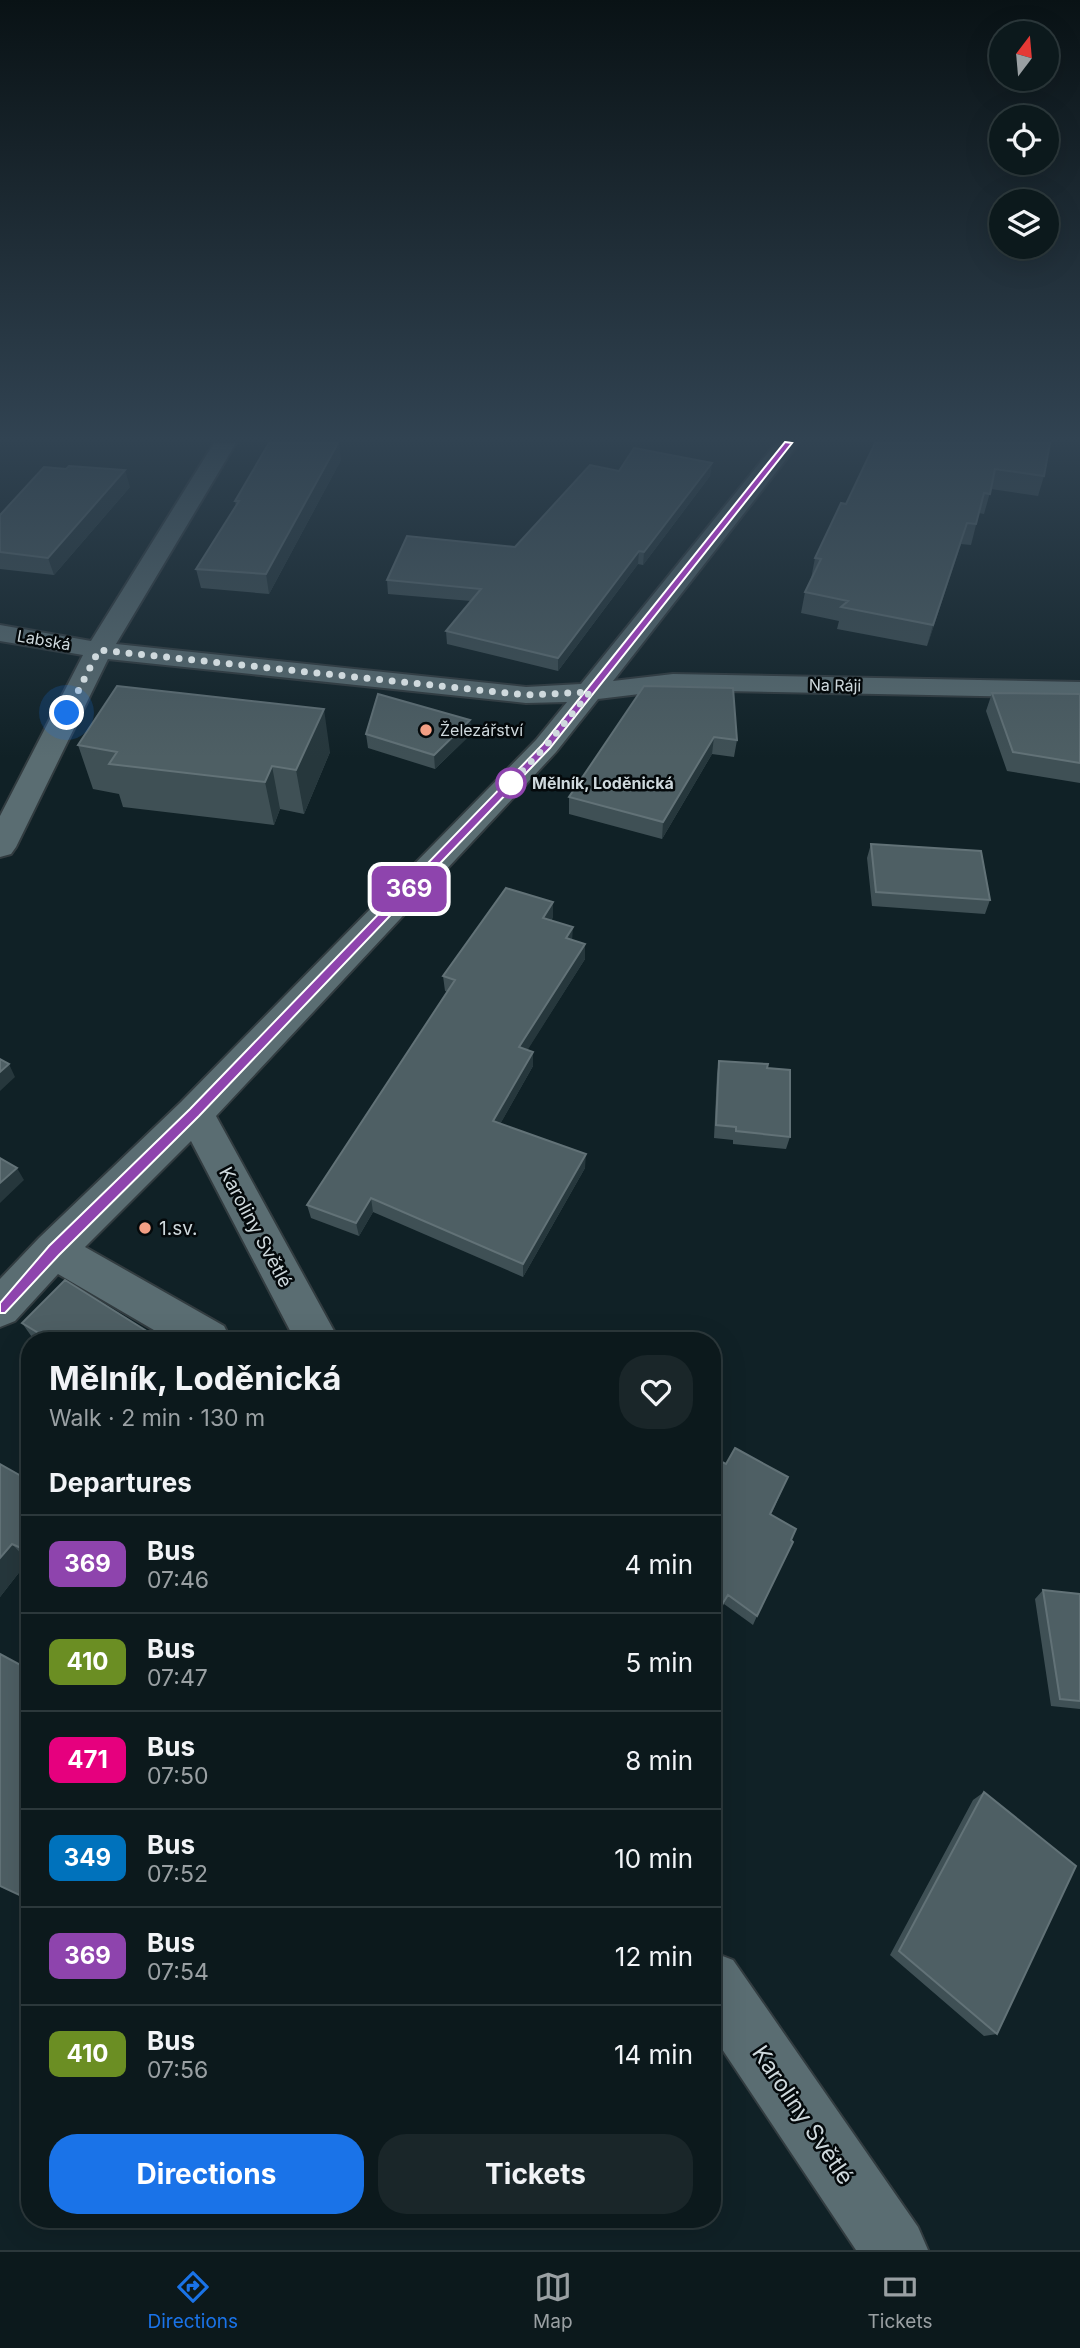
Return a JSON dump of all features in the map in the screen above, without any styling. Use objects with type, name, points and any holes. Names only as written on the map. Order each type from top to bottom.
[{"type":"street","points":[[0,847],[99,650],[161,548]]},
{"type":"street","points":[[0,1308],[54,1250],[195,1113],[546,746],[705,548]]},
{"type":"street","name":"Labská","points":[[0,633],[99,650],[526,695],[590,692]]},
{"type":"street","name":"Na Ráji","points":[[590,692],[673,682],[1080,690]]},
{"type":"street","name":"Karoliny Světlé","points":[[195,1113],[313,1332]]},
{"type":"street","points":[[54,1250],[195,1332]]},
{"type":"street","name":"Karoliny Světlé","points":[[721,1993],[895,2250]]},
{"type":"building","points":[[0,548],[57,548],[48,558],[0,552]]},
{"type":"building","points":[[209,548],[280,548],[266,574],[196,569]]},
{"type":"building","points":[[402,548],[647,548],[644,552],[639,551],[558,658],[446,631],[481,589],[387,580]]},
{"type":"building","points":[[820,548],[959,548],[933,625],[841,607],[848,601],[805,592],[821,559],[815,558]]},
{"type":"building","points":[[117,686],[324,709],[296,770],[272,766],[265,782],[109,764],[117,752],[78,745]]},
{"type":"building","points":[[644,686],[733,688],[737,740],[714,737],[663,822],[569,797]]},
{"type":"building","points":[[992,693],[1080,694],[1080,763],[1013,752]]},
{"type":"building","points":[[378,694],[470,720],[434,755],[366,734]]},
{"type":"building","points":[[871,844],[981,851],[990,900],[876,892]]},
{"type":"building","points":[[506,888],[553,902],[543,918],[573,927],[566,938],[585,944],[519,1047],[533,1052],[493,1121],[586,1154],[523,1264],[371,1198],[356,1223],[307,1205],[455,980],[443,976]]},
{"type":"building","points":[[0,1059],[9,1064],[0,1072]]},
{"type":"building","points":[[719,1061],[768,1064],[767,1068],[790,1070],[790,1137],[736,1131],[736,1127],[716,1125]]},
{"type":"building","points":[[0,1158],[17,1168],[0,1183]]},
{"type":"building","points":[[65,1280],[148,1332],[37,1332],[22,1323]]},
{"type":"building","points":[[735,1448],[788,1477],[770,1514],[796,1529],[791,1540],[793,1542],[757,1616],[728,1595],[721,1606],[721,1462],[726,1464]]},
{"type":"building","points":[[0,1464],[21,1476],[21,1548],[12,1544],[0,1558]]},
{"type":"building","points":[[1043,1590],[1080,1594],[1080,1701],[1060,1699]]},
{"type":"building","points":[[0,1654],[21,1665],[21,1896],[0,1886]]},
{"type":"building","points":[[984,1792],[1076,1866],[997,2034],[899,1951]]},
{"type":"bus line","name":"369","points":[[0,1308],[54,1250],[195,1113],[546,746],[704,548]]},
{"type":"place","name":"Železářství","points":[[426,730]]},
{"type":"place","name":"Mělník, Loděnická","points":[[511,783]]},
{"type":"place","name":"1.sv.","points":[[145,1228]]},
{"type":"route","points":[[67,713],[99,650],[526,695],[590,692],[546,746],[509,785],[511,783]]}]
